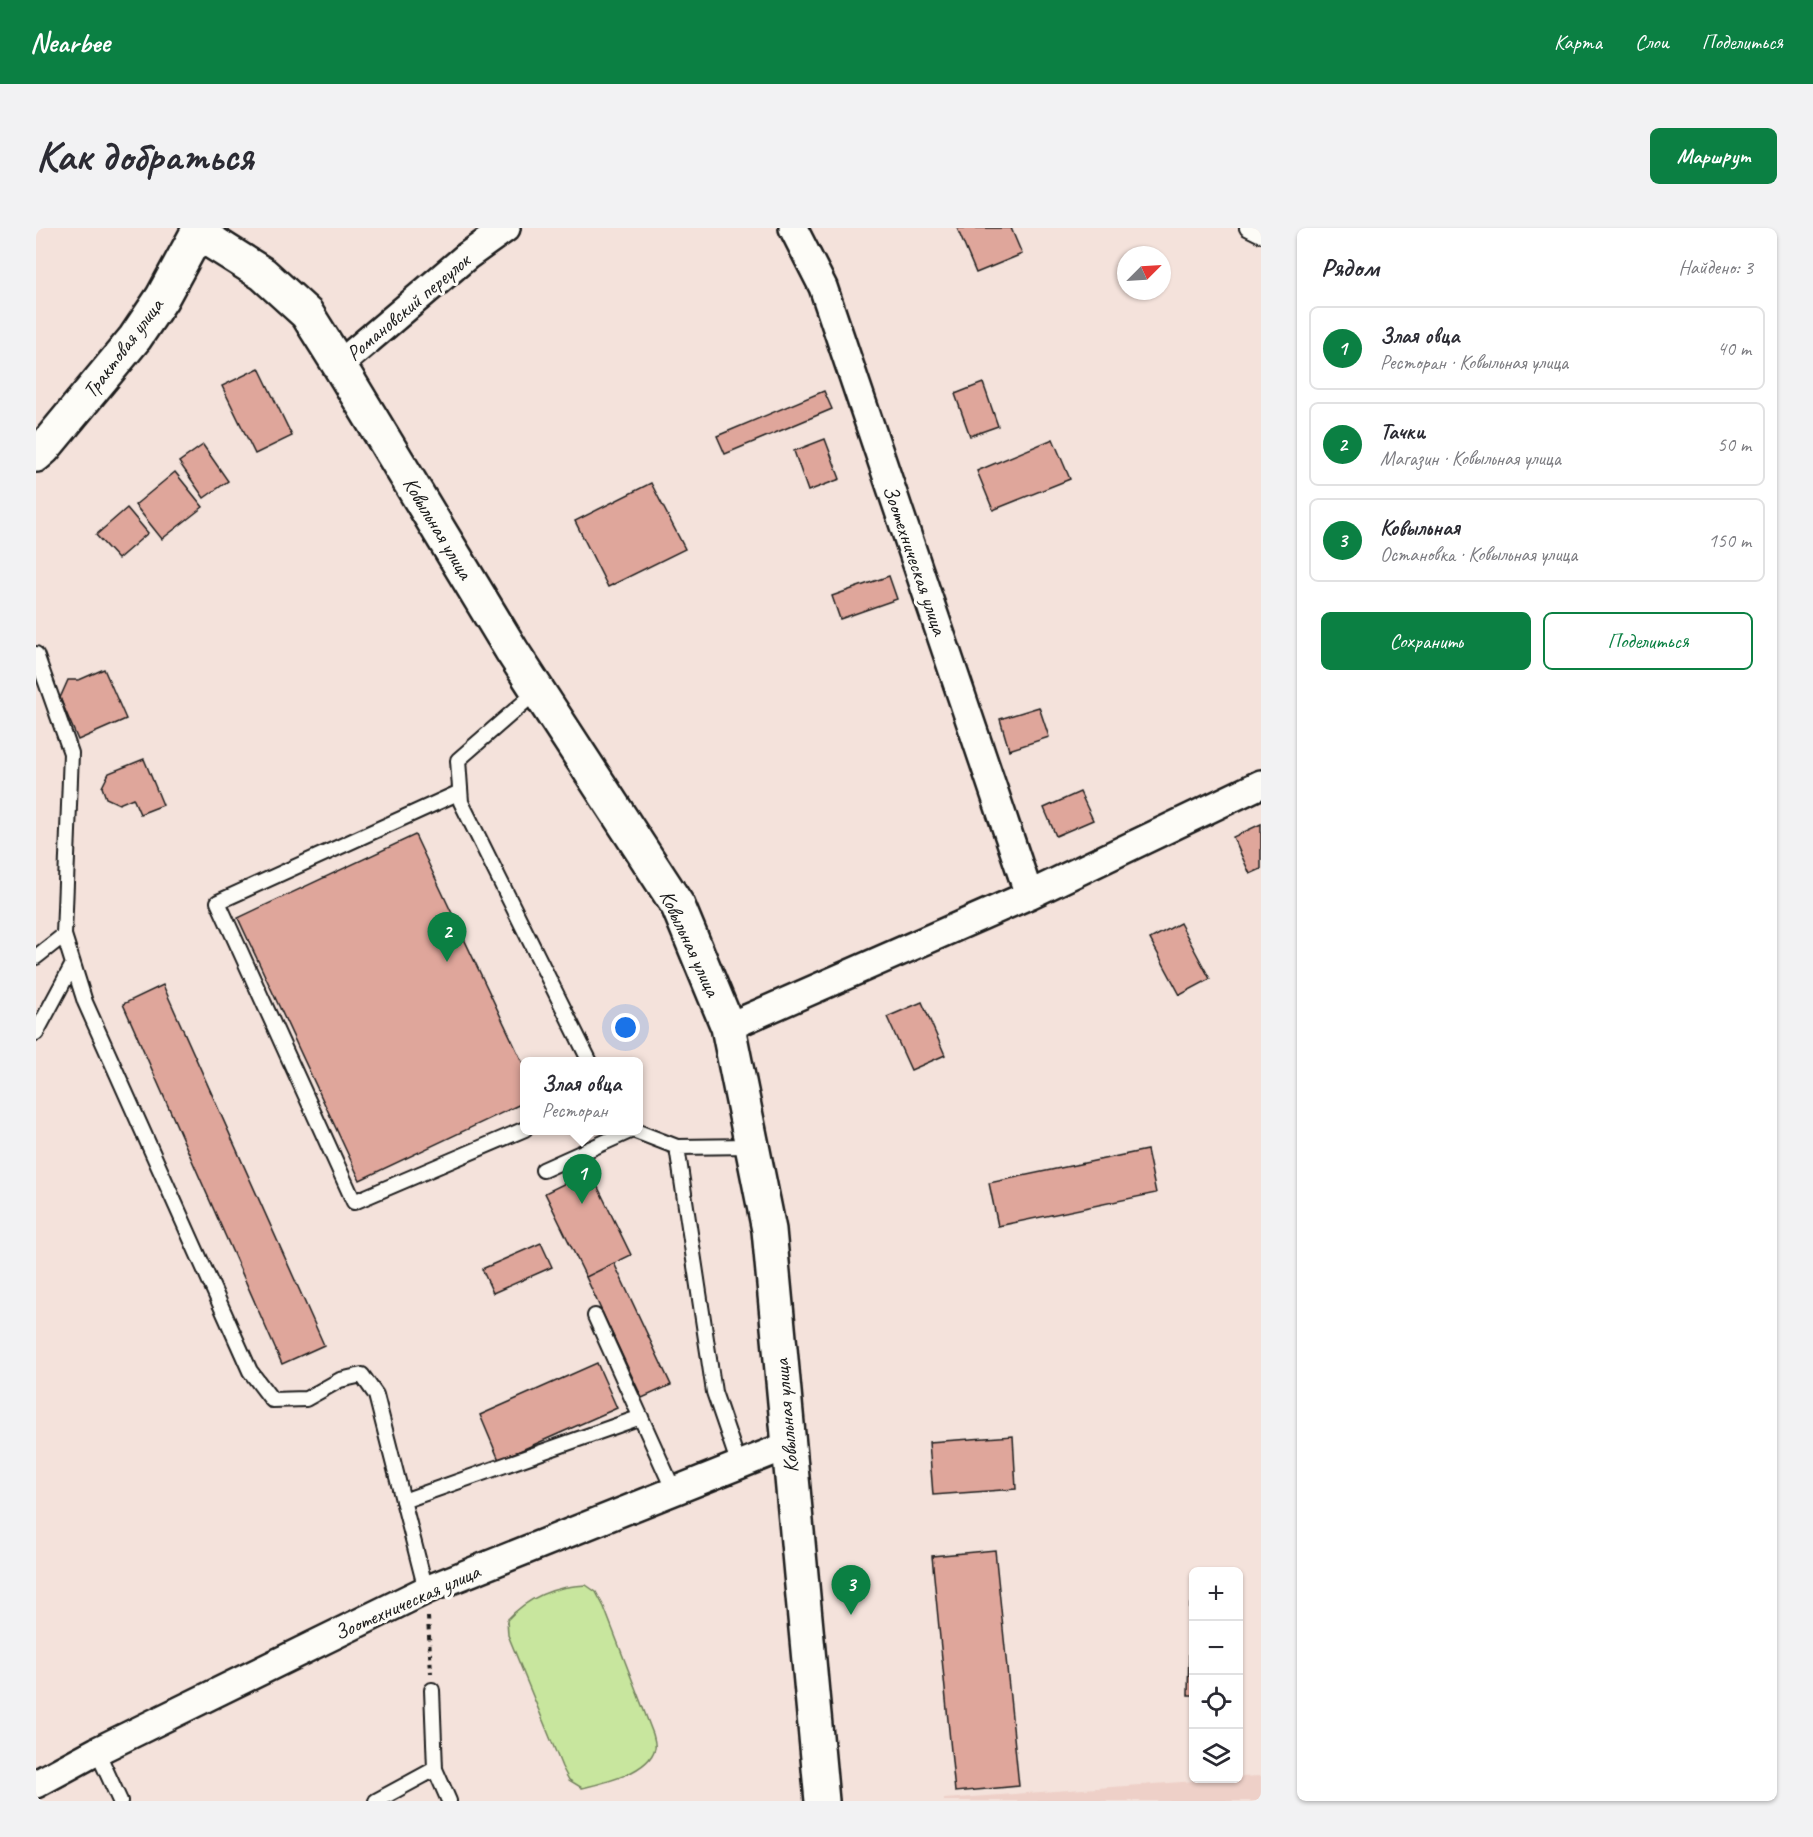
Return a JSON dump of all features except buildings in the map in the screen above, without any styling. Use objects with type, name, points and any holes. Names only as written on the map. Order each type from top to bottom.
[{"type":"main road","name":"Ковыльная улица","points":[[196,230],[263,274],[307,314],[512,651],[678,906],[728,1027],[769,1230],[822,1801]]},
{"type":"main road","name":"Трактовая улица","points":[[36,455],[135,338],[162,298],[196,230]]},
{"type":"street","name":"Романовский переулок","points":[[339,365],[467,256],[506,228]]},
{"type":"street","name":"Зоотехническая улица","points":[[793,228],[823,287],[1029,895]]},
{"type":"street","points":[[728,1027],[1029,895],[1261,784]]},
{"type":"street","name":"Зоотехническая улица","points":[[36,1784],[97,1751],[426,1590],[789,1445]]},
{"type":"lane","points":[[1247,228],[1261,235]]},
{"type":"lane","points":[[36,654],[71,753],[64,935],[85,1002],[250,1371],[272,1400],[306,1399],[340,1380],[362,1376],[376,1395],[426,1590]]},
{"type":"lane","points":[[537,690],[458,760],[461,802],[588,1057]]},
{"type":"lane","points":[[460,792],[218,902],[354,1202],[520,1131]]},
{"type":"lane","points":[[36,957],[64,935]]},
{"type":"lane","points":[[36,1033],[73,964]]},
{"type":"lane","points":[[543,1170],[624,1135]]},
{"type":"lane","points":[[643,1135],[677,1148],[752,1146]]},
{"type":"lane","points":[[677,1148],[714,1392],[739,1465]]},
{"type":"lane","points":[[595,1316],[674,1491]]},
{"type":"lane","points":[[403,1501],[641,1417]]},
{"type":"lane","points":[[432,1690],[435,1769],[449,1801]]},
{"type":"lane","points":[[97,1751],[120,1801]]},
{"type":"lane","points":[[376,1801],[435,1769]]},
{"type":"path","points":[[426,1590],[432,1690]]},
{"type":"shaded area","points":[[1261,1776],[1261,1801],[944,1801],[944,1799],[1189,1782],[1243,1783],[1243,1777]]},
{"type":"green space","points":[[586,1585],[596,1592],[604,1607],[653,1734],[655,1746],[651,1757],[635,1770],[613,1780],[582,1788],[569,1780],[562,1767],[508,1635],[507,1620],[524,1605],[543,1594],[553,1590]]},
{"type":"place","name":"Тачки","points":[[447,962]]},
{"type":"place","name":"Злая овца","points":[[582,1204]]},
{"type":"place","name":"Ковыльная","points":[[851,1615]]}]
